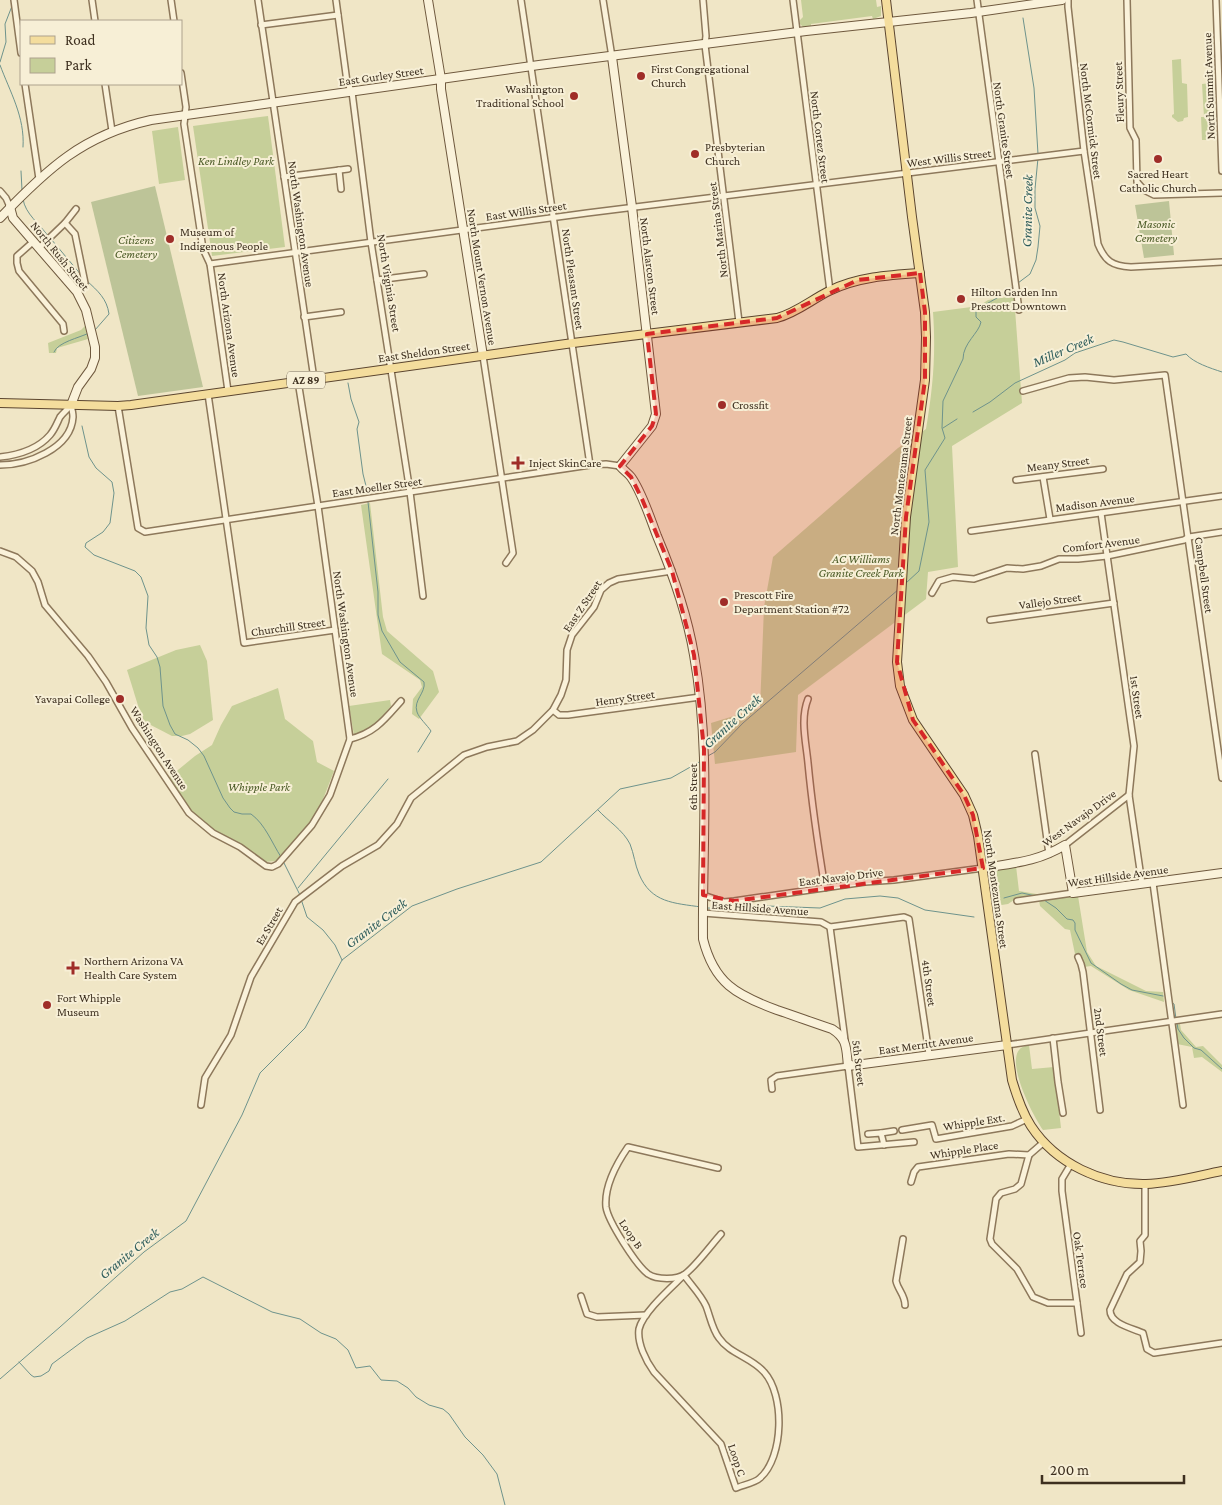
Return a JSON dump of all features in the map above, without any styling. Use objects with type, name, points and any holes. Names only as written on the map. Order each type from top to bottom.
[{"type":"main road","name":"North Montezuma Street","points":[[886,0],[925,312],[926,337],[925,380],[906,518],[897,662],[900,686],[906,706],[917,727],[964,795],[973,815],[983,868],[1012,1080],[1027,1119],[1044,1142],[1071,1164],[1087,1173],[1105,1179],[1144,1184],[1222,1171]]},
{"type":"main road","name":"East Sheldon Street","points":[[0,403],[118,406],[739,322],[786,315],[830,291],[858,280],[920,273]]},
{"type":"street","points":[[14,0],[20,45]]},
{"type":"street","points":[[92,0],[95,20]]},
{"type":"street","points":[[171,0],[174,20]]},
{"type":"street","name":"North Washington Avenue","points":[[258,0],[314,379]]},
{"type":"street","name":"North Virginia Street","points":[[336,0],[348,82],[352,92],[371,242],[410,492],[423,596]]},
{"type":"street","name":"North Mount Vernon Avenue","points":[[428,0],[513,553],[506,563]]},
{"type":"street","name":"North Pleasant Street","points":[[521,0],[590,465]]},
{"type":"street","points":[[603,0],[612,57]]},
{"type":"street","name":"North Marina Street","points":[[702,0],[706,36],[705,45],[739,322]]},
{"type":"street","name":"North Cortez Street","points":[[793,0],[830,291]]},
{"type":"street","name":"North Granite Street","points":[[977,0],[1019,310]]},
{"type":"street","name":"East Gurley Street","points":[[0,218],[39,179],[75,150],[112,131],[143,122],[186,114],[532,66],[979,12],[1062,0]]},
{"type":"street","name":"North McCormick Street","points":[[1068,0],[1084,151],[1098,244],[1102,255],[1118,266],[1131,267],[1222,262]]},
{"type":"street","name":"Fleury Street","points":[[1126,0],[1130,128],[1136,140],[1138,182],[1144,190],[1154,195],[1222,193]]},
{"type":"street","name":"North Summit Avenue","points":[[1216,0],[1222,171]]},
{"type":"street","points":[[261,25],[338,15]]},
{"type":"street","name":"North Alarcon Street","points":[[612,57],[632,207],[656,414],[652,426],[620,466]]},
{"type":"street","name":"North Arizona Avenue","points":[[182,80],[186,114],[184,124],[203,249],[210,264],[228,391]]},
{"type":"street","points":[[26,85],[39,179]]},
{"type":"street","points":[[105,85],[112,131]]},
{"type":"street","name":"West Willis Street","points":[[817,185],[1084,151]]},
{"type":"street","points":[[284,177],[348,168]]},
{"type":"street","points":[[339,170],[341,189]]},
{"type":"street","name":"East Willis Street","points":[[210,264],[554,217],[817,185]]},
{"type":"street","points":[[0,191],[10,207]]},
{"type":"street","name":"North Rush Street","points":[[10,207],[13,218],[77,292],[86,310],[95,347],[95,358],[92,369],[78,387],[71,405]]},
{"type":"street","points":[[64,330],[63,324],[19,270],[17,256],[65,223],[76,209]]},
{"type":"street","points":[[65,223],[75,234],[85,283],[77,292]]},
{"type":"street","points":[[377,280],[424,274]]},
{"type":"street","points":[[304,317],[341,312]]},
{"type":"street","name":"Campbell Street","points":[[1023,391],[1069,378],[1085,377],[1114,380],[1165,374],[1222,778]]},
{"type":"street","name":"North Washington Avenue","points":[[272,867],[278,864],[296,845],[330,796],[350,739],[318,506],[298,381]]},
{"type":"street","points":[[208,394],[226,520]]},
{"type":"street","points":[[0,457],[32,449],[42,442],[51,434],[60,418],[71,405]]},
{"type":"street","points":[[0,465],[33,459],[49,451],[59,443],[70,428],[73,417],[71,405]]},
{"type":"street","name":"East Moeller Street","points":[[118,406],[138,528],[145,532],[590,465],[606,464],[620,466]]},
{"type":"street","name":"6th Street","points":[[620,466],[631,477],[642,499],[672,571],[691,639],[700,697],[705,765],[703,939],[712,966],[726,985],[748,999],[832,1029],[840,1034],[845,1041]]},
{"type":"street","name":"Meany Street","points":[[1016,480],[1104,468]]},
{"type":"street","points":[[1043,477],[1050,519]]},
{"type":"street","name":"Madison Avenue","points":[[971,531],[1222,496]]},
{"type":"street","name":"1st Street","points":[[1101,512],[1134,746],[1129,795],[1142,884]]},
{"type":"street","name":"Churchill Street","points":[[226,520],[244,644],[335,630]]},
{"type":"street","name":"Comfort Avenue","points":[[932,593],[939,581],[953,577],[974,579],[1007,568],[1041,566],[1059,559],[1107,556],[1184,540],[1189,536],[1222,532]]},
{"type":"street","name":"Washington Avenue","points":[[0,551],[16,557],[28,567],[38,582],[45,605],[88,656],[106,682],[132,728],[189,813],[212,833],[240,847],[266,866],[272,867]]},
{"type":"street","name":"East Z Street","points":[[411,798],[464,755],[487,747],[517,741],[533,730],[553,710],[566,680],[567,650],[572,635],[594,607],[602,590],[609,583],[618,579],[672,571]]},
{"type":"street","name":"Vallejo Street","points":[[990,620],[1114,603]]},
{"type":"street","name":"Henry Street","points":[[553,710],[559,715],[568,715],[700,697]]},
{"type":"street","points":[[808,699],[805,707],[804,727],[811,795],[825,888]]},
{"type":"street","points":[[350,739],[363,736],[377,728],[402,701]]},
{"type":"street","points":[[1035,754],[1049,855]]},
{"type":"street","name":"West Navajo Drive","points":[[983,868],[1034,860],[1049,855],[1065,845],[1129,795]]},
{"type":"street","name":"Ez Street","points":[[201,1105],[205,1078],[230,1035],[251,978],[295,902],[342,866],[378,845],[397,824],[411,798]]},
{"type":"street","points":[[1065,845],[1073,893]]},
{"type":"street","name":"East Navajo Drive","points":[[703,895],[724,902],[734,902],[825,888],[983,868]]},
{"type":"street","name":"West Hillside Avenue","points":[[1017,900],[1222,873]]},
{"type":"street","points":[[1153,883],[1183,1105]]},
{"type":"street","name":"East Hillside Avenue","points":[[703,909],[821,922],[830,927],[904,917]]},
{"type":"street","name":"4th Street","points":[[904,917],[909,919],[911,924],[930,1054]]},
{"type":"street","name":"5th Street","points":[[830,927],[858,1147],[914,1142]]},
{"type":"street","name":"2nd Street","points":[[1078,957],[1083,972],[1100,1110]]},
{"type":"street","points":[[1008,1045],[1222,1014]]},
{"type":"street","points":[[1053,1038],[1063,1113]]},
{"type":"street","name":"East Merritt Avenue","points":[[848,1066],[1008,1045]]},
{"type":"street","points":[[772,1089],[771,1080],[778,1076],[848,1066]]},
{"type":"street","name":"Whipple Ext.","points":[[902,1130],[932,1125],[936,1139],[1012,1126],[1027,1119]]},
{"type":"street","points":[[868,1134],[894,1131]]},
{"type":"street","points":[[881,1133],[884,1145]]},
{"type":"street","points":[[1029,1155],[1044,1142]]},
{"type":"street","name":"Loop B","points":[[684,1275],[669,1278],[658,1277],[649,1274],[642,1267],[612,1226],[606,1204],[608,1188],[614,1170],[628,1147],[718,1168]]},
{"type":"street","name":"Whipple Place","points":[[911,1182],[914,1172],[918,1167],[1009,1154],[1029,1155]]},
{"type":"street","name":"Oak Terrace","points":[[1029,1155],[1020,1184],[1015,1189],[1000,1193],[996,1199],[990,1239],[992,1244],[1017,1269],[1033,1297],[1048,1303],[1076,1303],[1062,1191],[1062,1179],[1071,1164]]},
{"type":"street","points":[[1144,1184],[1145,1236],[1140,1241],[1140,1262],[1127,1274],[1110,1310],[1110,1315],[1114,1320],[1143,1333],[1147,1349],[1154,1353],[1222,1343]]},
{"type":"street","points":[[684,1275],[721,1234]]},
{"type":"street","points":[[903,1239],[896,1281],[905,1298],[905,1305]]},
{"type":"street","name":"Loop C","points":[[684,1275],[705,1304],[718,1337],[730,1350],[752,1361],[765,1373],[775,1392],[779,1409],[773,1461],[760,1479],[736,1488],[721,1444],[654,1372],[647,1362],[640,1340],[639,1328],[646,1315],[684,1275]]},
{"type":"street","points":[[581,1296],[587,1314],[598,1317],[646,1315]]},
{"type":"street","points":[[1076,1303],[1081,1333]]},
{"type":"highlighted area","points":[[920,273],[925,312],[925,380],[906,517],[897,662],[913,720],[964,795],[973,815],[983,868],[734,901],[703,895],[704,749],[694,655],[672,571],[642,499],[631,477],[620,466],[652,426],[656,414],[647,334],[777,318],[858,280]]},
{"type":"green space","points":[[801,0],[876,0],[877,7],[881,6],[881,16],[873,19],[872,16],[811,24],[811,27],[804,28],[800,24],[800,20],[803,17]]},
{"type":"green space","points":[[1181,59],[1182,83],[1187,84],[1188,117],[1178,122],[1172,117],[1174,114],[1172,60]]},
{"type":"green space","points":[[1211,83],[1213,140],[1202,140],[1201,117],[1204,117],[1202,84]]},
{"type":"green space","name":"Ken Lindley Park","points":[[268,116],[285,247],[212,256],[193,126]]},
{"type":"green space","points":[[178,127],[185,180],[159,184],[152,131]]},
{"type":"green space","name":"Citizens Cemetery","points":[[155,186],[203,387],[138,396],[91,202]]},
{"type":"green space","name":"Masonic Cemetery","points":[[1169,201],[1174,255],[1144,258],[1135,205]]},
{"type":"green space","name":"AC Williams Granite Creek Park","points":[[1014,296],[1022,403],[952,446],[958,567],[928,572],[926,599],[798,695],[796,752],[715,764],[711,723],[760,708],[764,607],[773,557],[898,448],[926,429],[933,371],[933,312],[979,306],[988,300]]},
{"type":"green space","points":[[85,326],[88,339],[57,348],[56,353],[49,353],[48,343],[81,330]]},
{"type":"green space","points":[[370,503],[383,617],[387,631],[433,671],[439,692],[419,719],[412,714],[413,699],[422,687],[420,680],[382,654],[361,505]]},
{"type":"green space","points":[[200,645],[207,661],[213,720],[190,734],[172,736],[145,722],[127,670],[176,650]]},
{"type":"green space","name":"Whipple Park","points":[[278,688],[285,719],[313,741],[317,762],[334,771],[315,820],[277,861],[264,862],[213,833],[189,813],[167,779],[212,745],[232,706]]},
{"type":"green space","points":[[390,700],[391,706],[379,720],[354,735],[349,706]]},
{"type":"green space","points":[[1016,866],[1019,891],[1042,895],[1017,898],[1008,904],[995,906],[990,876],[998,869]]},
{"type":"green space","points":[[1072,895],[1078,896],[1087,952],[1096,966],[1146,991],[1163,992],[1164,1002],[1129,990],[1091,966],[1084,967],[1080,956],[1075,954],[1070,930],[1065,929],[1040,906],[1039,900]]},
{"type":"green space","points":[[1180,1024],[1181,1030],[1196,1047],[1203,1046],[1222,1065],[1222,1072],[1202,1057],[1194,1058],[1192,1047],[1177,1044],[1173,1025]]},
{"type":"green space","points":[[1029,1045],[1032,1069],[1054,1067],[1061,1128],[1043,1130],[1033,1114],[1023,1090],[1016,1067],[1016,1057],[1020,1049]]},
{"type":"waterway","points":[[0,62],[6,42],[5,24],[12,6]]},
{"type":"waterway","name":"Granite Creek","points":[[1023,18],[1034,88],[1038,154]]},
{"type":"waterway","points":[[0,65],[22,125],[23,147]]},
{"type":"waterway","name":"Granite Creek","points":[[1018,283],[1030,274],[1036,260],[1040,226],[1035,208],[1038,158]]},
{"type":"waterway","points":[[21,171],[22,190]]},
{"type":"waterway","points":[[23,199],[30,214],[48,236]]},
{"type":"waterway","points":[[51,239],[82,276]]},
{"type":"waterway","points":[[87,281],[104,300],[109,314],[95,330]]},
{"type":"waterway","name":"Granite Creek","points":[[906,583],[919,571],[929,522],[925,470],[945,438],[942,428],[943,401],[963,359],[968,343],[980,326],[981,322],[976,317],[976,311],[1013,287]]},
{"type":"waterway","points":[[54,352],[64,343],[89,333]]},
{"type":"waterway","name":"Miller Creek","points":[[973,412],[1015,383],[1065,360],[1075,353],[1114,340],[1173,357],[1186,354],[1198,363],[1222,372]]},
{"type":"waterway","points":[[348,383],[359,422],[357,429],[363,474],[368,494]]},
{"type":"waterway","name":"Miller Creek","points":[[943,428],[957,419]]},
{"type":"waterway","points":[[82,426],[89,457],[96,468],[112,482],[114,493],[110,523],[103,532],[86,543],[85,547],[94,555],[135,571],[141,577],[148,596],[146,628],[149,645],[157,657],[160,667],[163,706],[170,725],[175,734],[188,740],[204,756],[223,798],[230,808],[234,812],[251,814],[256,818],[281,857]]},
{"type":"waterway","points":[[368,502],[378,592],[378,615],[382,631],[400,662],[424,682],[416,708],[419,717],[431,731],[418,752]]},
{"type":"waterway","name":"Granite Creek","points":[[706,757],[715,752],[743,723],[899,589]]},
{"type":"waterway","name":"Granite Creek","points":[[0,1379],[144,1252],[186,1221],[242,1115],[260,1073],[305,1028],[342,960],[412,906],[457,889],[541,862],[620,789],[671,778],[701,761]]},
{"type":"waterway","points":[[298,888],[388,779]]},
{"type":"waterway","points":[[598,810],[627,839],[639,874],[650,891],[664,900],[701,907]]},
{"type":"waterway","points":[[283,861],[300,895]]},
{"type":"waterway","points":[[1004,898],[1022,893],[1036,896]]},
{"type":"waterway","points":[[707,908],[740,909],[767,906],[820,908],[845,899],[880,896],[898,898],[925,910],[974,917]]},
{"type":"waterway","points":[[301,899],[307,917],[323,930],[335,945],[342,960]]},
{"type":"waterway","points":[[1044,900],[1067,919],[1073,920],[1075,930],[1091,963],[1132,990],[1163,996]]},
{"type":"waterway","points":[[1171,1002],[1174,1004],[1176,1019]]},
{"type":"waterway","points":[[1177,1023],[1178,1029],[1184,1038],[1222,1069]]},
{"type":"waterway","points":[[19,1362],[34,1377],[41,1376],[49,1371],[52,1364],[87,1338],[125,1321],[170,1292],[182,1289],[203,1277],[272,1312],[300,1319],[321,1333],[336,1339],[348,1350],[356,1368],[370,1366],[381,1380],[397,1381],[429,1405],[443,1409],[497,1474],[505,1505]]},
{"type":"place","name":"First Congregational Church","points":[[641,76]]},
{"type":"place","name":"Washington Traditional School","points":[[574,96]]},
{"type":"place","name":"Presbyterian Church","points":[[695,154]]},
{"type":"place","name":"Sacred Heart Catholic Church","points":[[1158,159]]},
{"type":"place","name":"Museum of Indigenous People","points":[[170,239]]},
{"type":"place","name":"Hilton Garden Inn Prescott Downtown","points":[[961,299]]},
{"type":"place","name":"Crossfit","points":[[722,405]]},
{"type":"place","name":"Inject SkinCare","points":[[518,463]]},
{"type":"place","name":"Prescott Fire Department Station #72","points":[[724,602]]},
{"type":"place","name":"Yavapai College","points":[[120,699]]},
{"type":"place","name":"Northern Arizona VA Health Care System","points":[[73,968]]},
{"type":"place","name":"Fort Whipple Museum","points":[[47,1005]]}]
